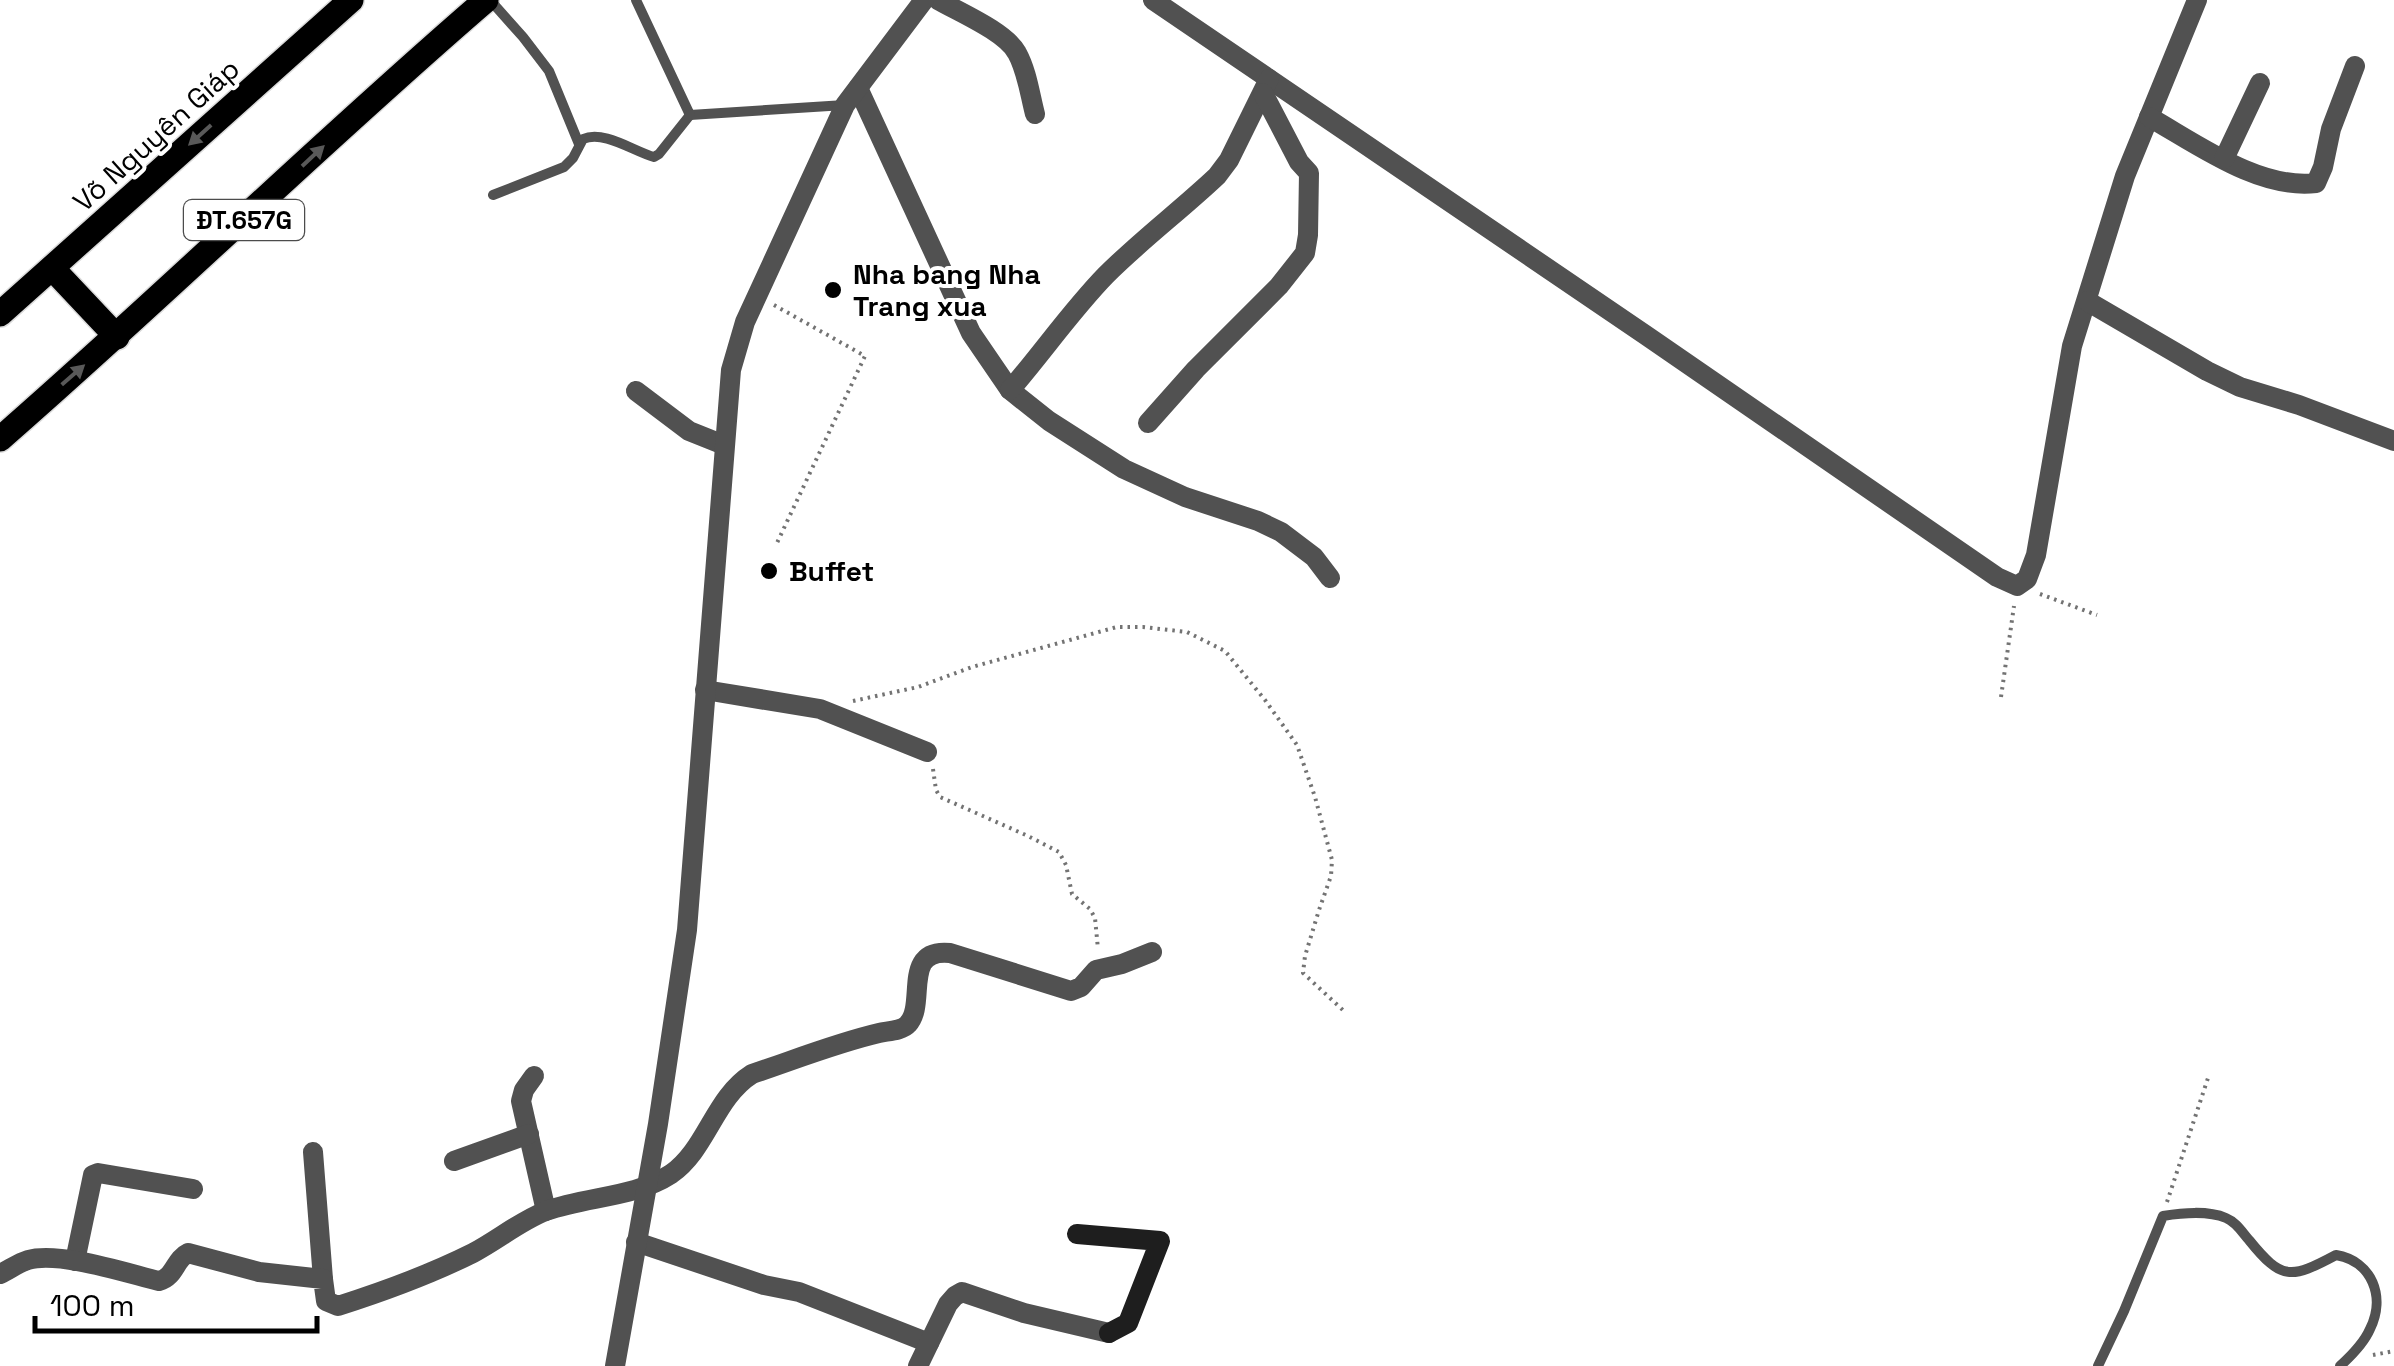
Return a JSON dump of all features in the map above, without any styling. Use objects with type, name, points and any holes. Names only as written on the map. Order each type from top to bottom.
[{"type":"main road","name":"Võ Nguyên Giáp","points":[[0,314],[352,0]]},
{"type":"main road","name":"ĐT.657G","points":[[0,440],[420,57],[488,0]]},
{"type":"main road","points":[[52,268],[117,337]]},
{"type":"main road","points":[[1078,1234],[1160,1242],[1128,1323],[1109,1333]]},
{"type":"street","points":[[615,1366],[687,930],[724,445],[736,347],[852,97],[924,0]]},
{"type":"street","points":[[938,0],[1015,48],[1035,114]]},
{"type":"street","points":[[1153,0],[1266,86],[1647,336],[1997,578],[2018,586],[2027,579],[2036,554],[2072,346],[2126,176],[2197,0]]},
{"type":"street","points":[[2149,117],[2249,172],[2292,184],[2316,183],[2354,66]]},
{"type":"street","points":[[2224,158],[2260,83]]},
{"type":"street","points":[[1010,390],[1107,274],[1217,176],[1266,86]]},
{"type":"street","points":[[1148,423],[1279,286],[1305,253],[1309,173],[1300,162],[1266,86]]},
{"type":"street","points":[[852,97],[970,334],[1010,390],[1049,422],[1124,469],[1185,497],[1281,532],[1314,558],[1330,578]]},
{"type":"street","points":[[2087,301],[2240,387],[2394,441]]},
{"type":"street","points":[[636,391],[689,431],[724,445]]},
{"type":"street","points":[[706,690],[820,709],[927,752]]},
{"type":"street","points":[[313,1152],[326,1301],[338,1306],[442,1269],[546,1211],[647,1187],[682,1166],[740,1081],[908,1024],[918,974],[932,954],[950,953],[1071,991],[1081,987],[1096,970],[1152,952]]},
{"type":"street","points":[[534,1076],[522,1095],[546,1211]]},
{"type":"street","points":[[454,1160],[529,1134]]},
{"type":"street","points":[[76,1262],[93,1175],[193,1190]]},
{"type":"street","points":[[636,1242],[764,1285],[799,1292],[928,1343]]},
{"type":"street","points":[[0,1274],[26,1260],[42,1258],[159,1281],[166,1279],[188,1253],[259,1272],[323,1279]]},
{"type":"street","points":[[918,1366],[948,1304],[962,1292],[1024,1313],[1109,1333]]},
{"type":"lane","points":[[488,0],[549,71],[579,144]]},
{"type":"lane","points":[[636,0],[690,115]]},
{"type":"lane","points":[[493,195],[564,166],[574,158],[582,140],[592,136],[654,156],[690,115],[852,97]]},
{"type":"lane","points":[[2098,1366],[2163,1216],[2186,1213],[2226,1218],[2238,1226],[2270,1264],[2294,1273],[2336,1254],[2358,1262],[2373,1284],[2376,1308],[2365,1339],[2340,1366]]},
{"type":"path","points":[[757,296],[864,356],[776,545]]},
{"type":"path","points":[[2001,697],[2018,586],[2096,615]]},
{"type":"path","points":[[820,709],[918,687],[972,667],[1117,627],[1187,632],[1207,640],[1225,651],[1239,667],[1298,745],[1332,860],[1331,876],[1318,910],[1303,973],[1345,1012]]},
{"type":"path","points":[[927,752],[932,755],[934,783],[940,797],[1059,852],[1072,894],[1095,918],[1096,970]]},
{"type":"path","points":[[2163,1216],[2209,1075]]},
{"type":"place","name":"Nha bang Nha Trang xua","points":[[833,290]]},
{"type":"place","name":"Buffet","points":[[769,571]]}]
